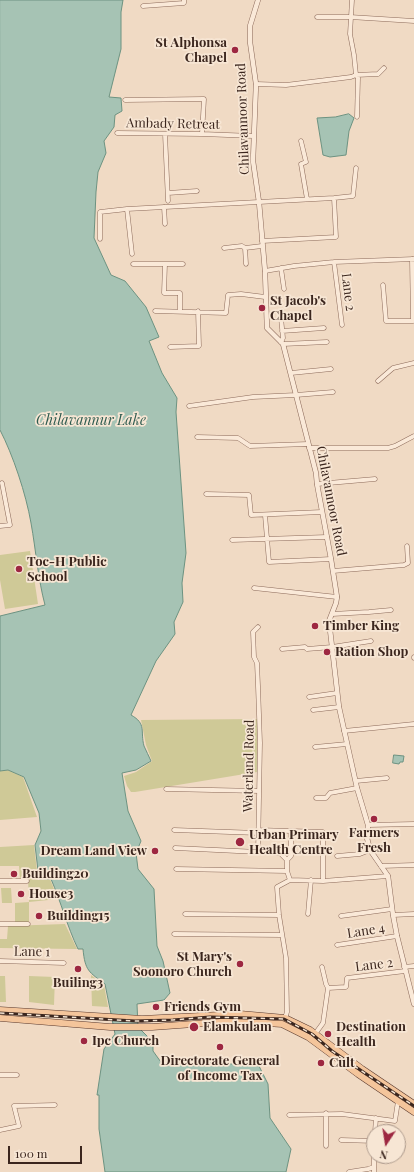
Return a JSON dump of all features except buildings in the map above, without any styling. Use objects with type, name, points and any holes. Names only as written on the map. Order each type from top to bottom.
[{"type":"main road","points":[[0,1010],[142,1019],[240,1014],[285,1018],[297,1023],[315,1034],[356,1065],[414,1104]]},
{"type":"main road","points":[[0,1018],[110,1027],[138,1027],[221,1022],[282,1024],[308,1037],[358,1074],[414,1112]]},
{"type":"street","points":[[142,6],[184,3],[184,0]]},
{"type":"street","name":"Chilavannoor Road","points":[[258,0],[250,26],[250,42],[256,84],[253,161],[259,202],[265,271],[267,328],[282,343],[316,473],[337,597],[329,621],[339,707],[357,788],[368,825],[367,838],[370,850],[388,876],[397,936],[414,1002]]},
{"type":"street","points":[[352,0],[350,34],[356,75],[358,78],[357,117]]},
{"type":"street","points":[[317,17],[350,17],[414,21]]},
{"type":"street","points":[[256,84],[286,85],[351,77],[356,75],[378,74],[384,68]]},
{"type":"street","points":[[125,100],[204,99],[202,134]]},
{"type":"street","name":"Ambady Retreat","points":[[117,133],[253,136]]},
{"type":"street","points":[[165,134],[168,201]]},
{"type":"street","points":[[301,140],[306,162],[301,164],[307,199]]},
{"type":"street","points":[[100,239],[100,212],[127,209],[353,196],[356,168]]},
{"type":"street","points":[[168,193],[197,191]]},
{"type":"street","points":[[224,248],[242,246],[245,248],[262,243],[336,237],[334,198]]},
{"type":"street","points":[[164,207],[165,224]]},
{"type":"street","points":[[127,209],[132,254]]},
{"type":"street","points":[[245,248],[246,264]]},
{"type":"street","points":[[265,271],[294,266],[334,262],[413,259],[413,321],[386,321],[382,285]]},
{"type":"street","name":"Lane 2","points":[[334,262],[342,325]]},
{"type":"street","points":[[133,264],[183,264]]},
{"type":"street","points":[[165,264],[164,293],[180,293],[180,311]]},
{"type":"street","points":[[281,268],[284,289]]},
{"type":"street","points":[[155,311],[226,312],[228,295],[241,294],[265,298]]},
{"type":"street","points":[[170,347],[199,346],[198,311]]},
{"type":"street","points":[[281,318],[282,343],[327,342]]},
{"type":"street","points":[[282,331],[324,328]]},
{"type":"street","points":[[378,381],[393,368],[414,363]]},
{"type":"street","points":[[291,373],[331,369]]},
{"type":"street","points":[[189,406],[253,397],[333,392]]},
{"type":"street","points":[[197,437],[238,438],[250,446],[388,448],[414,436]]},
{"type":"street","points":[[317,484],[375,479]]},
{"type":"street","points":[[0,526],[10,526],[2,483]]},
{"type":"street","points":[[206,494],[249,495],[250,516],[322,512]]},
{"type":"street","points":[[265,515],[269,562],[331,559]]},
{"type":"street","points":[[232,540],[327,536]]},
{"type":"street","points":[[333,571],[404,565],[408,563],[407,546]]},
{"type":"street","points":[[254,588],[337,597]]},
{"type":"street","points":[[332,614],[391,610]]},
{"type":"street","name":"Waterland Road","points":[[258,626],[253,632],[259,697],[260,791],[258,852]]},
{"type":"street","points":[[282,649],[305,647],[307,649],[332,648],[371,641]]},
{"type":"street","points":[[309,697],[337,693]]},
{"type":"street","points":[[313,710],[339,707]]},
{"type":"street","points":[[344,731],[414,724]]},
{"type":"street","points":[[315,747],[347,744]]},
{"type":"street","points":[[356,781],[387,778]]},
{"type":"street","points":[[316,798],[326,798],[330,793],[357,788]]},
{"type":"street","points":[[166,789],[260,791]]},
{"type":"street","points":[[368,825],[414,824]]},
{"type":"street","points":[[174,830],[324,832],[323,881]]},
{"type":"street","points":[[290,880],[287,871],[287,860],[291,856],[291,831]]},
{"type":"street","points":[[175,848],[280,853],[287,860]]},
{"type":"street","points":[[337,856],[360,854],[370,850]]},
{"type":"street","points":[[381,866],[414,865]]},
{"type":"street","points":[[176,869],[287,871]]},
{"type":"street","points":[[285,1018],[287,1012],[286,958],[279,915],[278,887],[290,880],[323,881],[388,876]]},
{"type":"street","points":[[308,914],[311,880]]},
{"type":"street","points":[[0,881],[26,881]]},
{"type":"street","points":[[341,916],[392,910]]},
{"type":"street","points":[[184,914],[279,915]]},
{"type":"street","points":[[393,915],[414,914]]},
{"type":"street","points":[[0,924],[28,924]]},
{"type":"street","points":[[174,934],[282,934]]},
{"type":"street","name":"Lane 4","points":[[337,945],[397,936]]},
{"type":"street","name":"Lane 1","points":[[0,961],[64,963]]},
{"type":"street","points":[[405,969],[414,966]]},
{"type":"street","points":[[315,1034],[323,1023],[328,988],[322,967]]},
{"type":"street","name":"Lane 2","points":[[328,988],[346,987],[347,978],[405,969]]},
{"type":"street","points":[[0,1075],[17,1075]]},
{"type":"street","points":[[289,1115],[326,1113],[395,1121],[398,1101]]},
{"type":"street","points":[[0,1130],[19,1126],[14,1106],[55,1105]]},
{"type":"street","points":[[326,1113],[326,1146]]},
{"type":"street","points":[[376,1118],[376,1124]]},
{"type":"street","points":[[341,1140],[366,1141]]},
{"type":"street","points":[[349,1172],[374,1167],[374,1172]]},
{"type":"shaded area","name":"Toc-H Public School","points":[[30,551],[38,604],[5,609],[0,580],[0,555]]},
{"type":"shaded area","points":[[257,719],[257,772],[135,792],[131,792],[127,786],[124,776],[136,772],[152,761],[146,745],[141,720]]},
{"type":"shaded area","points":[[8,770],[23,777],[37,817],[0,820],[0,771]]},
{"type":"shaded area","points":[[34,845],[38,880],[50,879],[58,899],[29,902],[28,879],[20,879],[19,866],[0,866],[0,847]]},
{"type":"shaded area","points":[[1,888],[11,888],[12,903],[2,903]]},
{"type":"shaded area","points":[[29,902],[29,922],[15,922],[15,903]]},
{"type":"shaded area","points":[[65,924],[77,949],[0,948],[0,939],[7,939],[8,926]]},
{"type":"shaded area","points":[[91,975],[104,985],[108,1007],[92,1006]]},
{"type":"shaded area","points":[[0,976],[5,976],[6,1002],[0,1002]]},
{"type":"shaded area","points":[[29,976],[55,977],[54,1005],[29,1002]]},
{"type":"water","name":"Chilavannur Lake","points":[[0,0],[123,0],[121,12],[121,49],[109,97],[121,98],[122,111],[115,115],[114,127],[104,141],[106,153],[98,172],[94,238],[111,275],[125,281],[146,307],[159,337],[149,341],[162,373],[177,398],[176,412],[186,553],[182,583],[183,602],[174,622],[175,634],[156,661],[131,715],[136,718],[141,725],[144,746],[151,761],[136,770],[122,773],[128,811],[141,841],[136,853],[138,869],[154,889],[157,946],[163,961],[170,993],[164,1000],[137,1004],[138,1027],[147,1036],[153,1046],[153,1051],[163,1065],[206,1062],[259,1066],[268,1084],[270,1118],[291,1149],[286,1172],[105,1172],[99,1129],[99,1095],[97,1095],[104,1049],[115,1034],[105,984],[87,967],[83,949],[78,949],[51,879],[39,879],[35,845],[41,831],[39,813],[24,777],[8,770],[0,771],[0,616],[45,605],[26,500],[14,463],[0,430]]},
{"type":"water","points":[[349,114],[354,118],[349,131],[346,155],[330,157],[323,155],[317,118],[335,117]]},
{"type":"water","points":[[394,755],[404,756],[403,762],[400,762],[399,764],[393,763]]},
{"type":"railway","points":[[0,1013],[135,1021],[210,1017],[284,1019],[312,1034],[332,1051],[414,1106]]},
{"type":"place","name":"St Alphonsa Chapel","points":[[235,50]]},
{"type":"place","name":"St Jacob's Chapel","points":[[262,308]]},
{"type":"place","name":"Toc-H Public School","points":[[19,569]]},
{"type":"place","name":"Timber King","points":[[315,626]]},
{"type":"place","name":"Ration Shop","points":[[327,652]]},
{"type":"place","name":"Farmers Fresh","points":[[374,819]]},
{"type":"place","name":"Urban Primary Health Centre","points":[[240,842]]},
{"type":"place","name":"Dream Land View","points":[[155,851]]},
{"type":"place","name":"Building20","points":[[14,874]]},
{"type":"place","name":"House3","points":[[21,894]]},
{"type":"place","name":"Building15","points":[[39,916]]},
{"type":"place","name":"St Mary's Soonoro Church","points":[[240,964]]},
{"type":"place","name":"Builing3","points":[[78,969]]},
{"type":"place","name":"Friends Gym","points":[[156,1007]]},
{"type":"place","name":"Elamkulam","points":[[194,1027]]},
{"type":"place","name":"Destination Health","points":[[328,1034]]},
{"type":"place","name":"Ipc Church","points":[[84,1041]]},
{"type":"place","name":"Directorate General of Income Tax","points":[[220,1047]]},
{"type":"place","name":"Cult","points":[[321,1063]]}]
